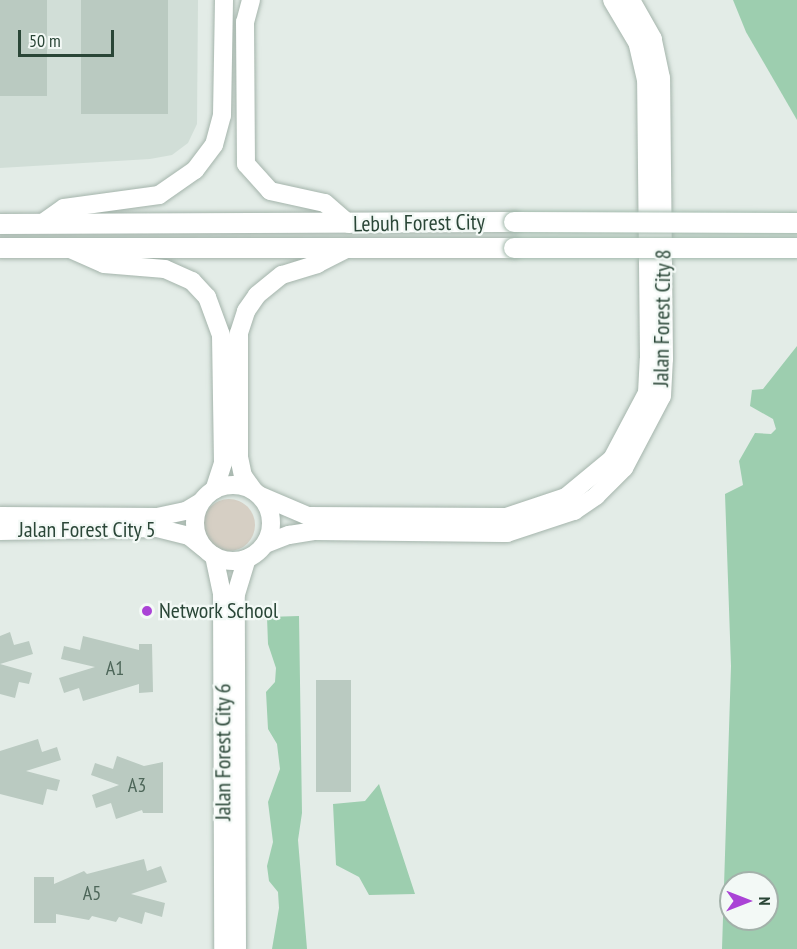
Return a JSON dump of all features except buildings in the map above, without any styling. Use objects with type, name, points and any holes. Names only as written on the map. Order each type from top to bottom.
[{"type":"main road","name":"Lebuh Forest City","points":[[0,224],[797,223]]},
{"type":"main road","name":"Lebuh Forest City","points":[[0,248],[797,248]]},
{"type":"street","points":[[41,224],[64,208],[159,195],[195,170],[214,145],[222,115],[225,0]]},
{"type":"street","points":[[251,0],[245,22],[246,164],[270,191],[325,203],[349,224]]},
{"type":"street","name":"Jalan Forest City 8","points":[[257,494],[308,516],[506,517],[566,497],[612,459],[647,393],[649,358],[646,80],[638,44],[612,0]]},
{"type":"street","name":"Jalan Forest City 8","points":[[265,544],[289,535],[314,531],[507,533],[574,511],[596,496],[624,468],[662,396],[664,359],[661,78],[653,39],[631,0]]},
{"type":"street","points":[[67,248],[104,264],[165,269],[192,281],[207,297],[221,335],[223,463],[195,526],[210,553],[236,561],[247,558],[265,544],[271,520],[257,494],[243,476],[239,458],[239,333],[246,311],[257,295],[282,275],[317,264],[348,248]]},
{"type":"street","points":[[207,496],[238,485],[257,494]]},
{"type":"street","name":"Jalan Forest City 5","points":[[0,516],[157,517],[186,511],[207,496]]},
{"type":"street","name":"Jalan Forest City 5","points":[[0,531],[157,528],[189,536],[210,553]]},
{"type":"street","name":"Jalan Forest City 6","points":[[210,553],[222,593],[223,949]]},
{"type":"street","name":"Jalan Forest City 6","points":[[237,949],[236,594],[247,558]]},
{"type":"shaded area","points":[[0,0],[198,0],[197,124],[188,143],[172,155],[150,159],[0,168]]},
{"type":"shaded area","points":[[733,0],[797,0],[797,120],[746,32]]},
{"type":"shaded area","points":[[797,346],[797,949],[722,949],[723,931],[779,931],[779,871],[724,871],[731,666],[725,494],[743,485],[739,461],[755,433],[771,434],[776,429],[773,419],[750,406],[752,390],[763,389]]},
{"type":"shaded area","points":[[224,499],[234,499],[248,506],[255,525],[248,544],[234,551],[224,551],[214,547],[207,540],[203,530],[203,520],[207,510],[214,503]]},
{"type":"shaded area","points":[[299,616],[302,813],[298,840],[307,949],[272,949],[279,908],[278,892],[269,881],[267,866],[273,842],[268,802],[280,769],[277,744],[268,729],[266,692],[275,682],[276,668],[268,644],[267,617]]},
{"type":"shaded area","points":[[379,784],[415,894],[369,895],[359,877],[336,865],[333,804],[365,801]]},
{"type":"place","name":"Network School","points":[[147,611]]}]
